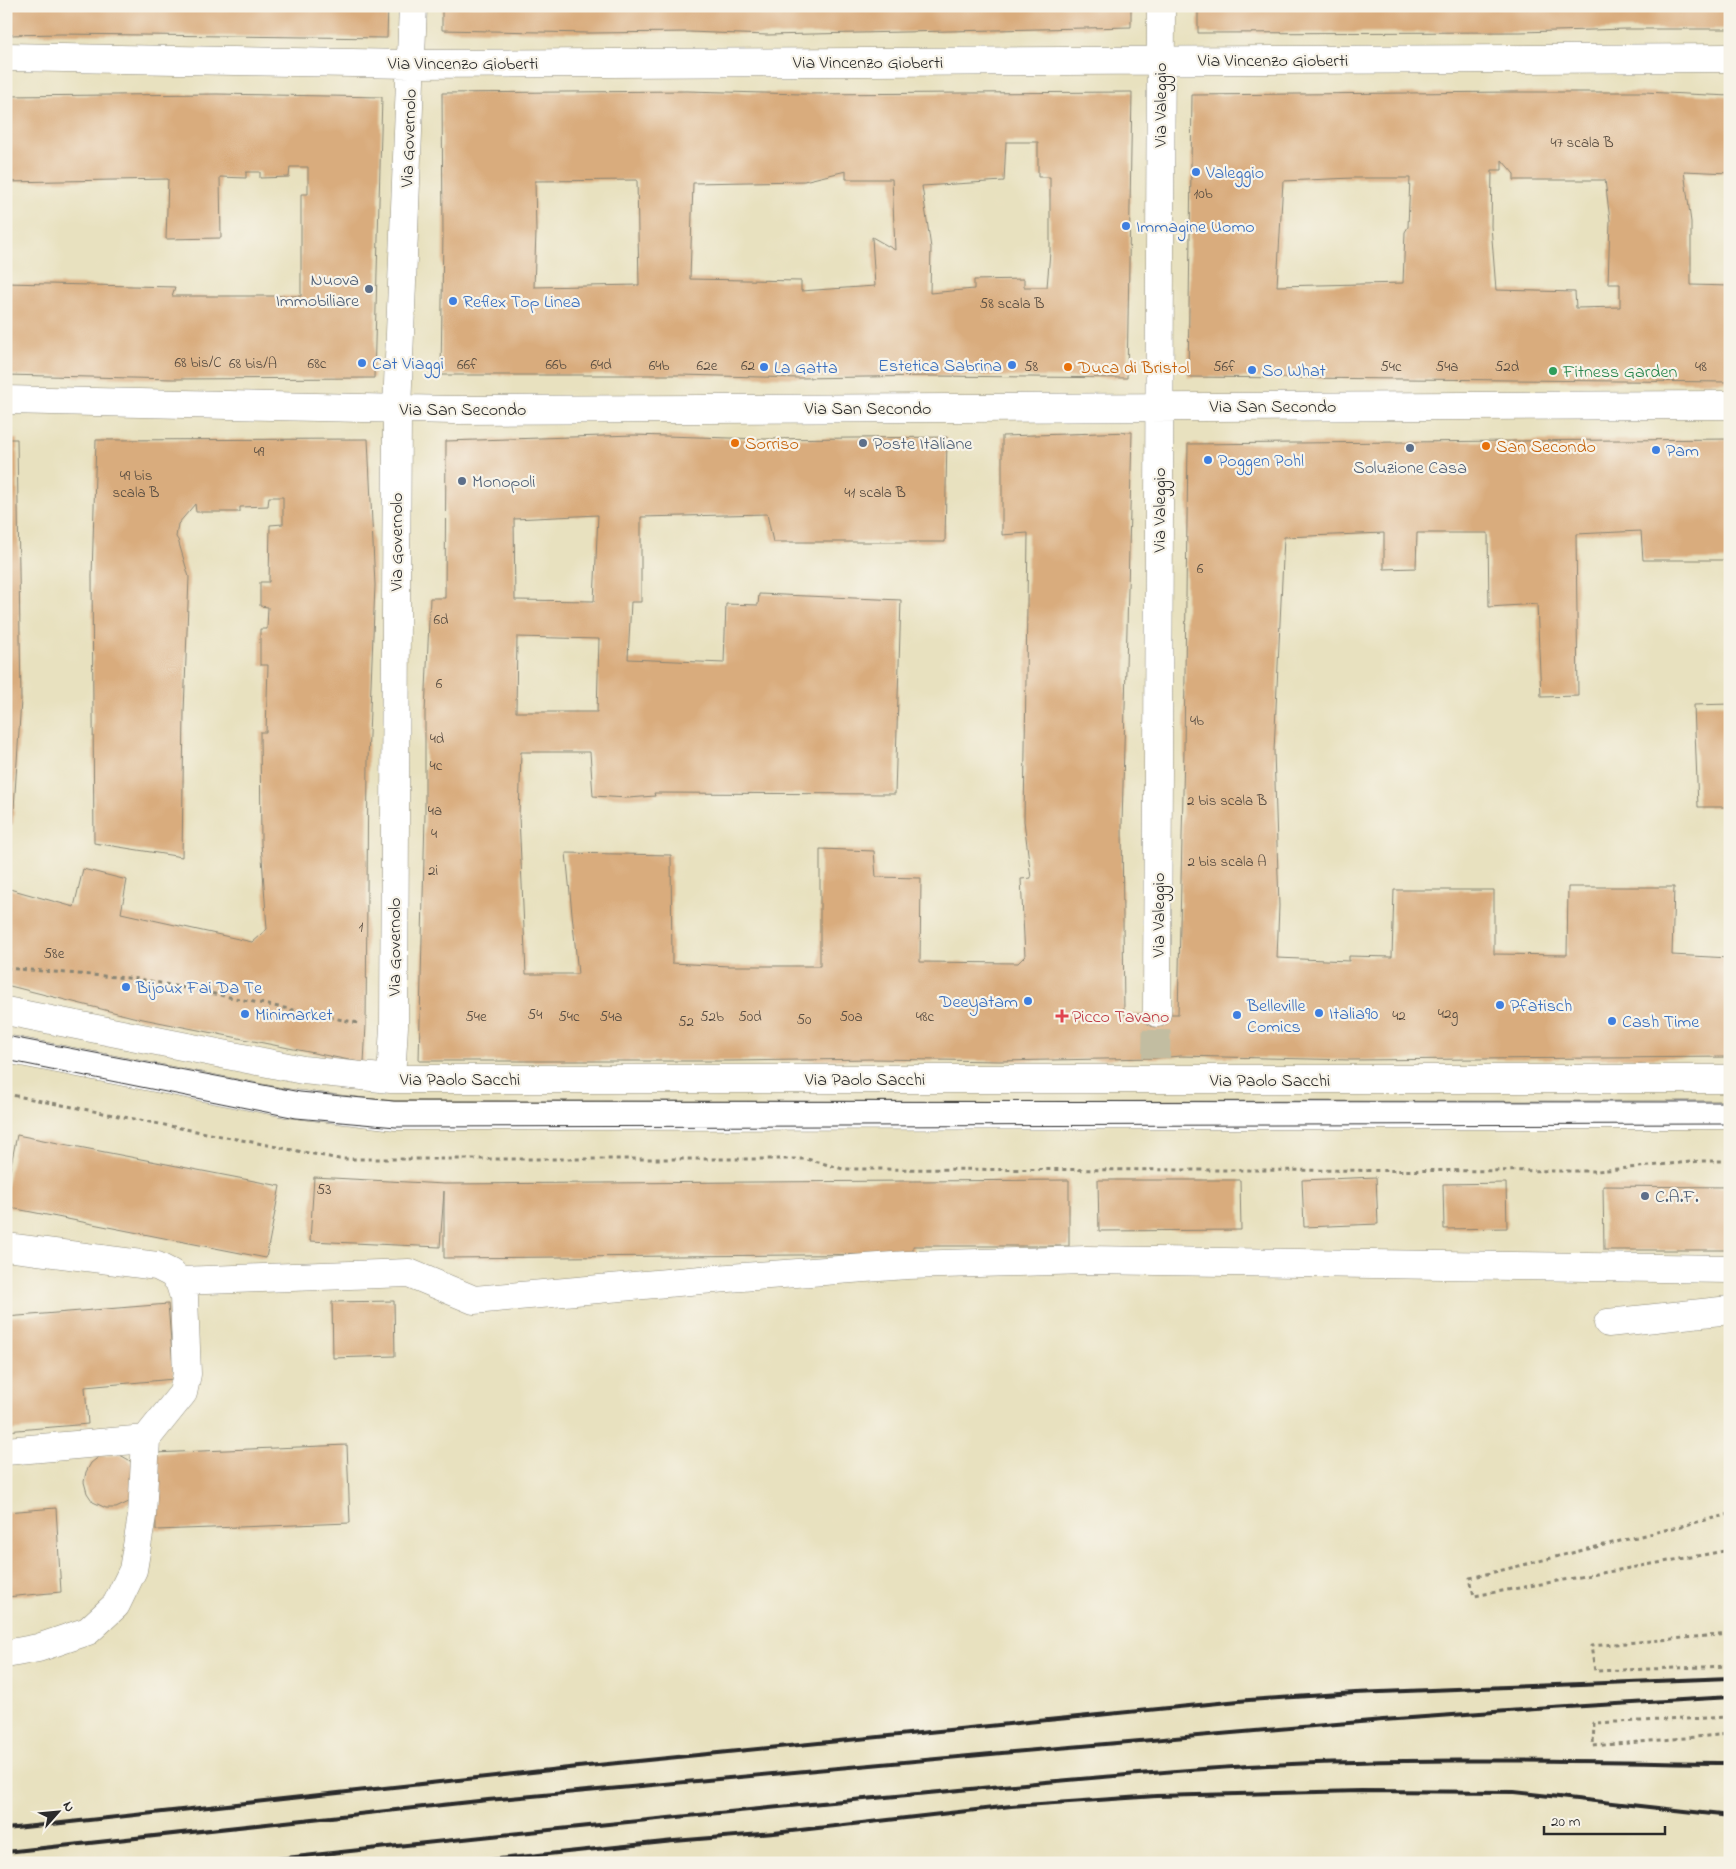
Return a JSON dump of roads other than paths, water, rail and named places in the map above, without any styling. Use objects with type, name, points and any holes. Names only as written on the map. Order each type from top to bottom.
[{"type":"street","name":"Via Governolo","points":[[391,1079],[394,1016],[397,409],[413,6]]},
{"type":"street","name":"Via Valeggio","points":[[1158,1013],[1161,6]]},
{"type":"street","name":"Via Vincenzo Gioberti","points":[[6,58],[411,64],[1730,58]]},
{"type":"street","name":"Via San Secondo","points":[[6,400],[397,409],[1730,405]]},
{"type":"street","name":"Via Paolo Sacchi","points":[[8,1019],[303,1070],[391,1079],[1156,1069],[1730,1079]]},
{"type":"street","name":"Via Paolo Sacchi","points":[[6,1049],[286,1103],[396,1116],[1730,1115]]},
{"type":"street","points":[[6,1247],[157,1266],[170,1273],[179,1281],[184,1297],[187,1374],[183,1393],[146,1439],[142,1516],[132,1570],[116,1605],[88,1631],[38,1648],[6,1654]]},
{"type":"street","points":[[179,1281],[409,1272],[474,1300],[701,1280],[897,1266],[1087,1260],[1730,1269]]},
{"type":"street","points":[[1608,1323],[1730,1310]]},
{"type":"street","points":[[6,1451],[146,1439]]},
{"type":"tunnel","points":[[1156,1058],[1157,1013]]},
{"type":"tram line","points":[[6,1036],[300,1092],[394,1101],[1730,1102]]},
{"type":"tram line","points":[[6,1060],[296,1118],[396,1127],[1730,1124]]},
{"type":"railway","points":[[6,1829],[578,1767],[1249,1700],[1355,1693],[1730,1678]]},
{"type":"railway","points":[[6,1852],[488,1800],[1002,1753],[1383,1720],[1730,1697]]},
{"type":"railway","points":[[239,1863],[732,1812],[1073,1780],[1249,1766],[1369,1761],[1730,1763]]},
{"type":"railway","points":[[461,1863],[674,1841],[774,1833],[1011,1806],[1156,1796],[1361,1791],[1514,1792],[1730,1816]]},
{"type":"place","name":"Valeggio","points":[[1196,172]]},
{"type":"place","name":"Immagine Uomo","points":[[1126,226]]},
{"type":"place","name":"Nuova Immobiliare","points":[[369,289]]},
{"type":"place","name":"Reflex Top Linea","points":[[453,301]]},
{"type":"place","name":"Cat Viaggi","points":[[362,363]]},
{"type":"place","name":"Estetica Sabrina","points":[[1012,365]]},
{"type":"place","name":"La Gatta","points":[[764,367]]},
{"type":"place","name":"Duca di Bristol","points":[[1068,367]]},
{"type":"place","name":"So What","points":[[1252,370]]},
{"type":"place","name":"Fitness Garden","points":[[1553,371]]},
{"type":"place","name":"Sorriso","points":[[735,443]]},
{"type":"place","name":"Poste Italiane","points":[[863,443]]},
{"type":"place","name":"San Secondo","points":[[1486,446]]},
{"type":"place","name":"Soluzione Casa","points":[[1410,448]]},
{"type":"place","name":"Pam","points":[[1656,450]]},
{"type":"place","name":"Poggen Pohl","points":[[1208,460]]},
{"type":"place","name":"Monopoli","points":[[462,481]]},
{"type":"place","name":"Bijoux Fai Da Te","points":[[126,987]]},
{"type":"place","name":"Deeyatam","points":[[1028,1001]]},
{"type":"place","name":"Pfatisch","points":[[1500,1005]]},
{"type":"place","name":"Italia90","points":[[1319,1013]]},
{"type":"place","name":"Minimarket","points":[[245,1014]]},
{"type":"place","name":"Belleville Comics","points":[[1237,1015]]},
{"type":"place","name":"Picco Tavano","points":[[1062,1016]]},
{"type":"place","name":"Cash Time","points":[[1612,1021]]},
{"type":"place","name":"C.A.F.","points":[[1645,1196]]}]
